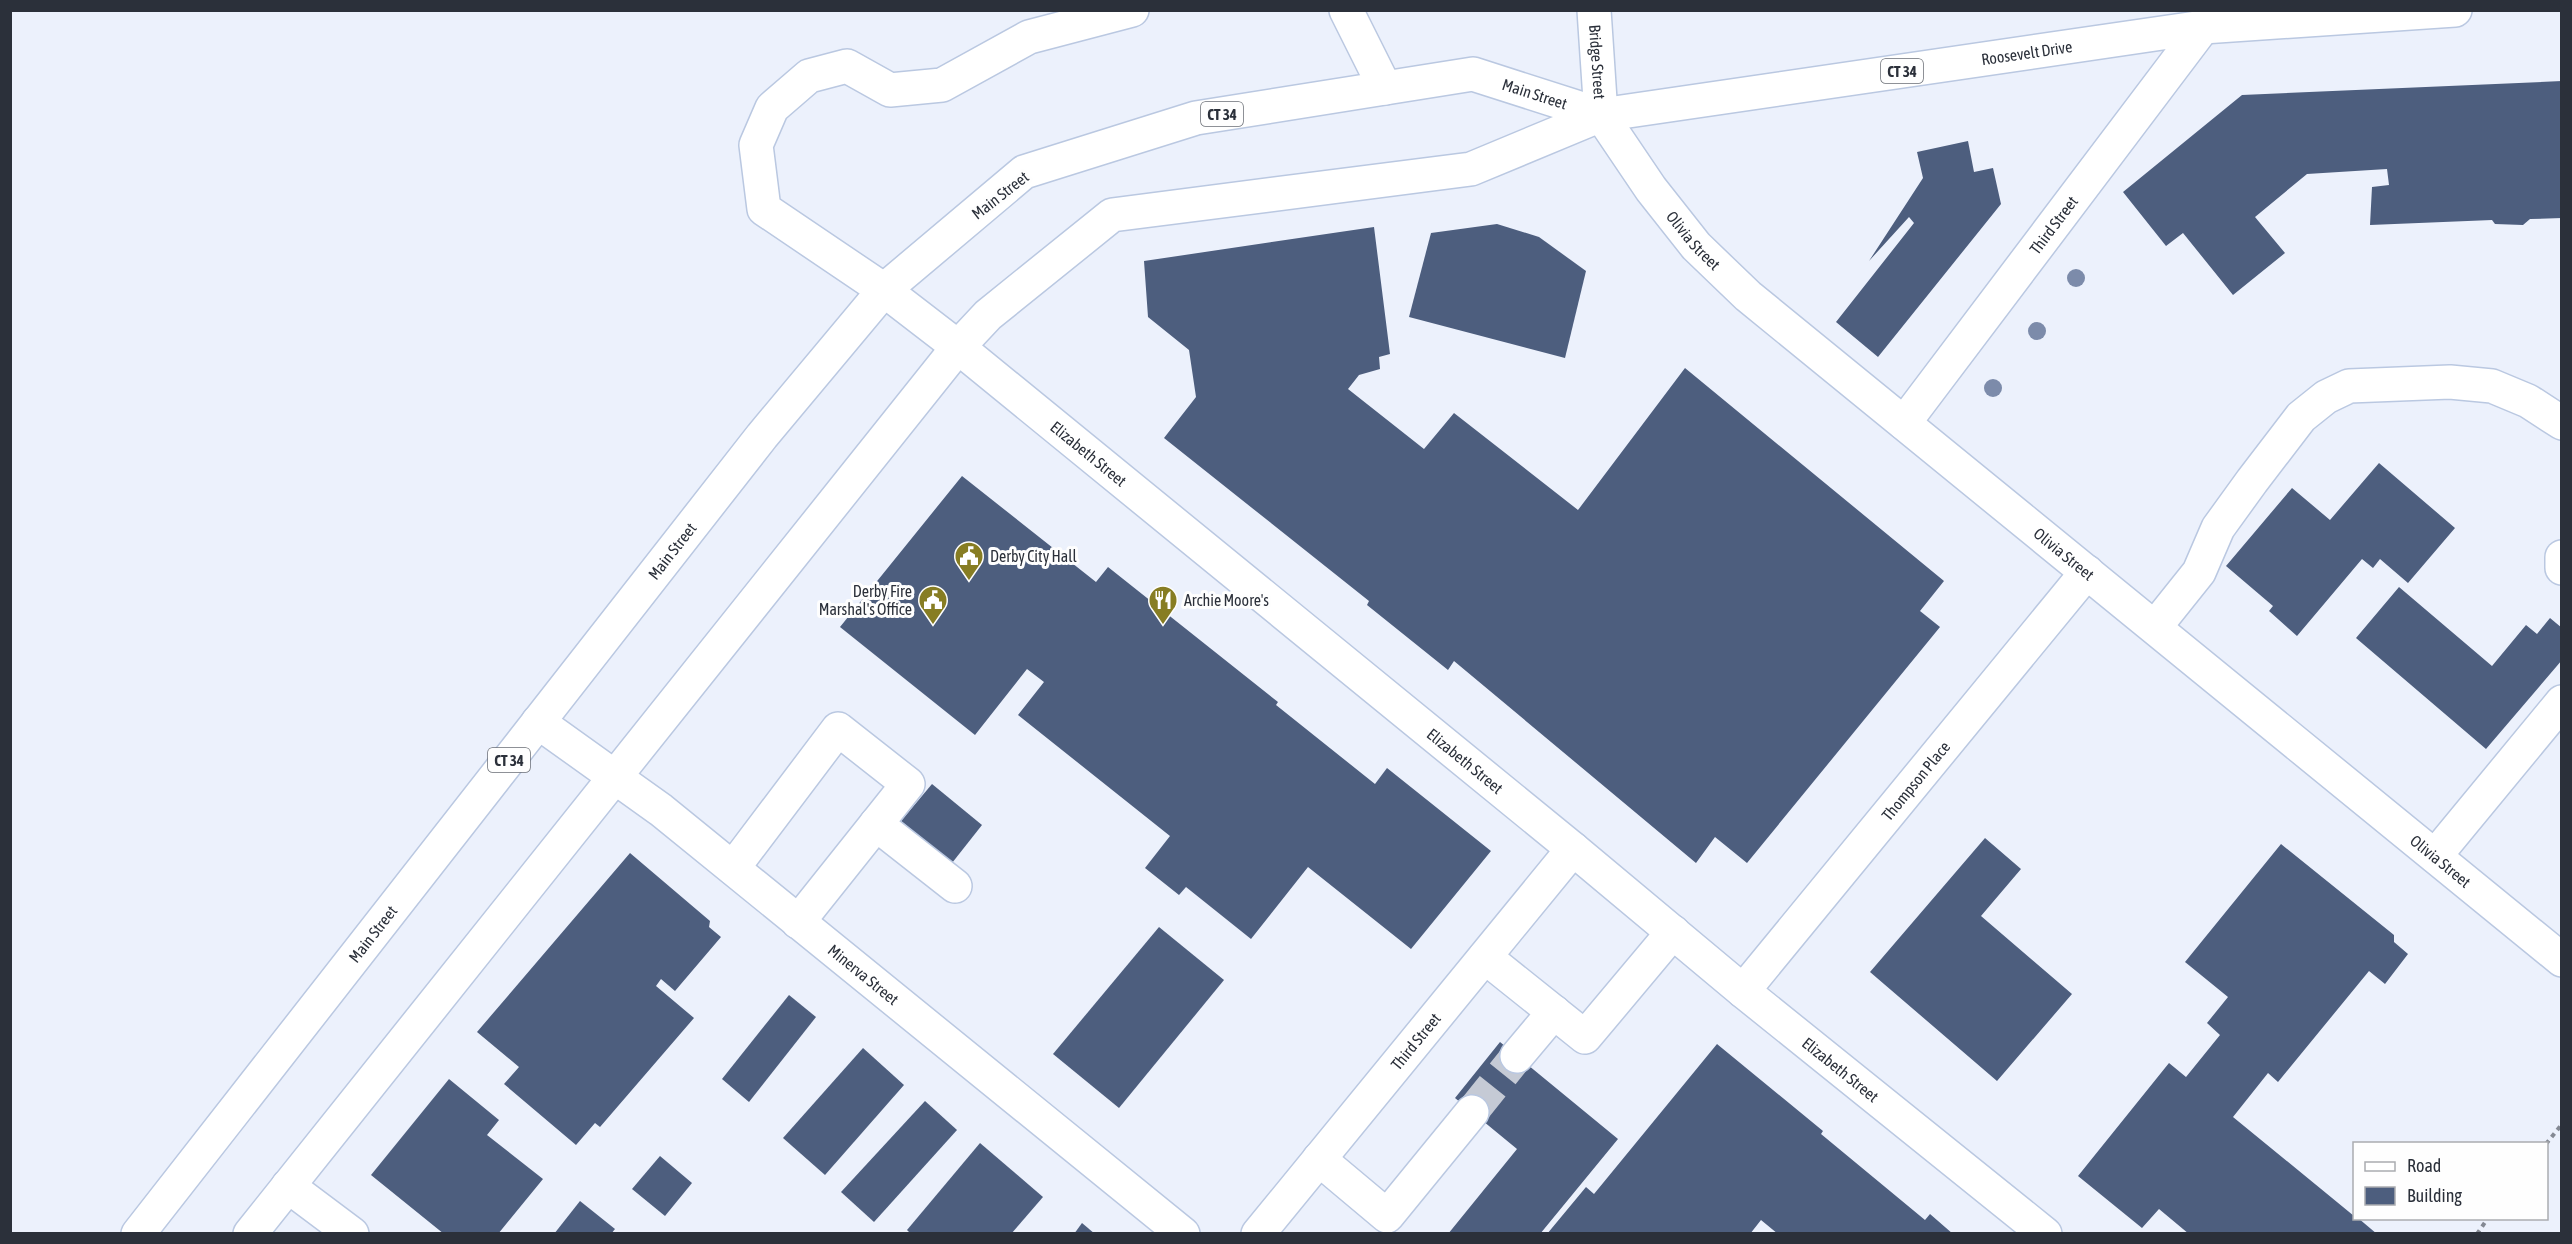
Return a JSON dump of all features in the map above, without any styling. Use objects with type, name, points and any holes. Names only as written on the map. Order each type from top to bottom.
[{"type":"main road","name":"Elizabeth Street","points":[[1132,10],[1029,37],[942,85],[890,90],[847,66],[809,76],[771,108],[756,145],[764,208],[884,290],[958,347],[1574,849],[1743,991],[2045,1233]]},
{"type":"main road","points":[[1346,10],[1385,88]]},
{"type":"main road","name":"Bridge Street","points":[[1594,10],[1601,115]]},
{"type":"main road","name":"Roosevelt Drive","points":[[1601,115],[2203,27],[2455,10]]},
{"type":"main road","name":"Third Street","points":[[1904,423],[2203,27]]},
{"type":"main road","name":"Main Street","points":[[138,1233],[762,436],[884,290],[1024,172],[1197,118],[1473,74],[1601,115]]},
{"type":"main road","name":"Main Street","points":[[250,1233],[613,776],[958,347],[988,315],[1112,215],[1471,169],[1601,115]]},
{"type":"main road","name":"Olivia Street","points":[[1601,115],[1651,189],[1696,246],[1748,296],[2562,960]]},
{"type":"main road","points":[[2155,627],[2199,572],[2218,528],[2301,417],[2325,397],[2349,386],[2451,382],[2492,386],[2528,401],[2562,423]]},
{"type":"main road","points":[[2562,557],[2562,568]]},
{"type":"main road","name":"Thompson Place","points":[[1743,991],[2087,572]]},
{"type":"main road","points":[[2435,856],[2562,702]]},
{"type":"main road","name":"Minerva Street","points":[[538,722],[661,810],[1183,1233]]},
{"type":"main road","points":[[733,868],[838,729],[908,784],[798,922]]},
{"type":"main road","points":[[876,824],[955,886]]},
{"type":"main road","name":"Third Street","points":[[1258,1233],[1574,849]]},
{"type":"main road","points":[[1485,957],[1585,1037],[1673,932]]},
{"type":"main road","points":[[1517,1056],[1554,1012]]},
{"type":"main road","points":[[1319,1159],[1395,1225],[1472,1112]]},
{"type":"main road","points":[[288,1186],[352,1233]]},
{"type":"path","points":[[2548,1142],[2562,1124]]},
{"type":"path","points":[[2476,1233],[2486,1220]]},
{"type":"building","points":[[2562,81],[2562,218],[2530,219],[2523,225],[2495,224],[2492,220],[2370,225],[2372,187],[2389,185],[2387,169],[2307,174],[2255,217],[2285,253],[2233,295],[2183,233],[2166,246],[2123,192],[2242,95]]},
{"type":"building","points":[[1968,141],[1974,172],[1993,168],[2001,204],[1878,357],[1836,322],[1914,223],[1909,217],[1869,261],[1923,178],[1917,152]]},
{"type":"building","points":[[1497,224],[1539,237],[1586,271],[1565,358],[1409,317],[1431,233]]},
{"type":"building","points":[[1374,227],[1390,354],[1379,357],[1380,369],[1359,375],[1348,389],[1424,449],[1454,413],[1578,510],[1685,368],[1944,581],[1920,611],[1940,627],[1747,863],[1715,837],[1696,863],[1454,661],[1448,670],[1367,605],[1369,601],[1164,438],[1196,397],[1189,350],[1148,317],[1144,261]]},
{"type":"building","points":[[2379,463],[2455,528],[2408,583],[2380,559],[2373,568],[2362,559],[2297,636],[2269,611],[2273,606],[2226,566],[2292,488],[2330,520]]},
{"type":"building","points":[[962,476],[1096,582],[1108,567],[1278,702],[1276,705],[1375,784],[1387,768],[1491,851],[1411,949],[1308,867],[1251,939],[1186,887],[1179,895],[1145,868],[1170,836],[1018,715],[1044,682],[1027,669],[975,735],[840,627]]},
{"type":"building","points":[[2399,587],[2492,666],[2526,625],[2537,634],[2550,618],[2562,628],[2562,660],[2486,749],[2356,638]]},
{"type":"building","points":[[932,784],[982,825],[952,863],[901,821]]},
{"type":"building","points":[[1985,838],[2021,869],[1981,916],[2072,994],[1997,1081],[1870,972]]},
{"type":"building","points":[[2281,844],[2394,935],[2394,942],[2408,954],[2385,984],[2369,971],[2278,1082],[2268,1073],[2233,1117],[2353,1215],[2353,1220],[2360,1220],[2377,1234],[2189,1234],[2159,1209],[2142,1228],[2078,1176],[2169,1063],[2186,1077],[2220,1035],[2207,1023],[2228,997],[2185,962]]},
{"type":"building","points":[[630,853],[710,921],[709,927],[721,937],[675,991],[661,979],[656,986],[694,1018],[600,1127],[595,1123],[576,1145],[504,1084],[519,1067],[477,1032]]},
{"type":"building","points":[[1159,927],[1224,980],[1119,1108],[1053,1054]]},
{"type":"building","points":[[789,995],[816,1017],[749,1102],[722,1079]]},
{"type":"building","points":[[1500,1042],[1618,1139],[1540,1234],[1448,1234],[1517,1149],[1455,1098]]},
{"type":"building","points":[[1717,1044],[1823,1131],[1821,1134],[1925,1220],[1930,1214],[1953,1234],[1778,1234],[1761,1220],[1750,1234],[1547,1234],[1586,1187],[1594,1194]]},
{"type":"building","points":[[863,1048],[904,1085],[825,1175],[783,1138]]},
{"type":"building","points":[[449,1079],[499,1120],[487,1135],[543,1179],[498,1234],[444,1234],[371,1175]]},
{"type":"building","points":[[925,1101],[957,1130],[874,1222],[841,1192]]},
{"type":"building","points":[[980,1143],[1043,1197],[1011,1234],[911,1234],[907,1230]]},
{"type":"building","points":[[660,1156],[692,1183],[665,1216],[632,1189]]},
{"type":"building","points":[[580,1201],[615,1229],[611,1234],[554,1234]]},
{"type":"building","points":[[1082,1223],[1095,1234],[1074,1234]]},
{"type":"tunnel","points":[[1472,1112],[1517,1056]]},
{"type":"place","name":"Derby City Hall","points":[[969,582]]},
{"type":"place","name":"Derby Fire Marshal's Office","points":[[933,626]]},
{"type":"place","name":"Archie Moore's","points":[[1163,626]]}]
